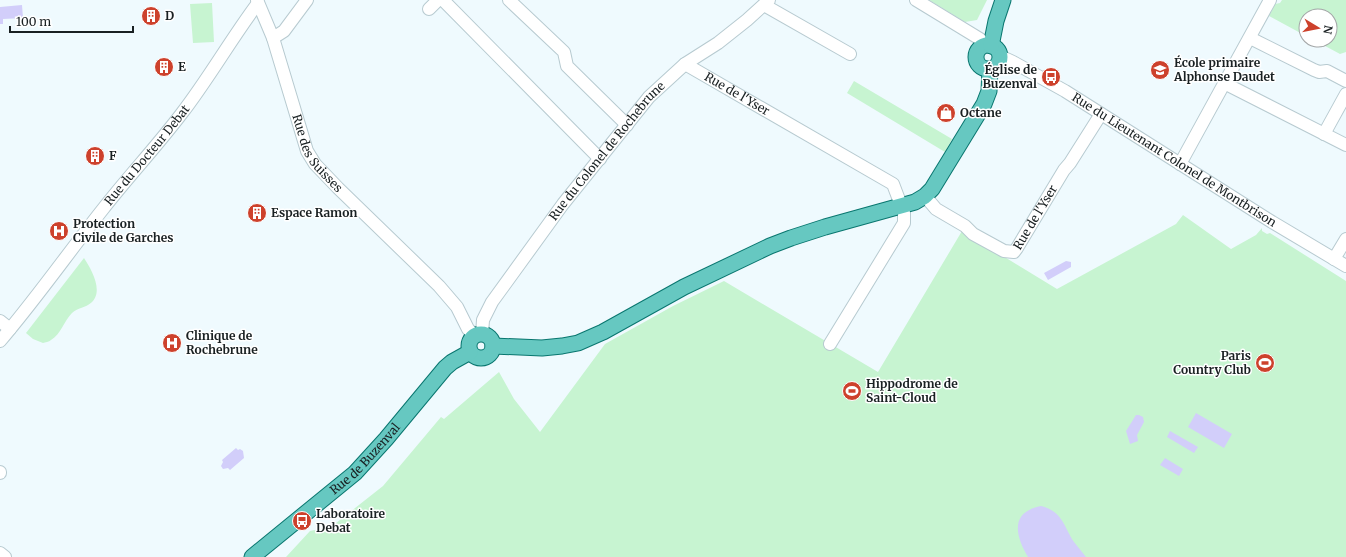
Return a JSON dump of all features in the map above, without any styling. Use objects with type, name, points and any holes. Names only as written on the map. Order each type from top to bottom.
[{"type":"main road","points":[[990,69],[997,65],[992,49],[998,14],[1003,0]]},
{"type":"main road","points":[[990,69],[982,66],[977,59],[978,51],[992,49]]},
{"type":"main road","points":[[493,346],[542,348],[578,342],[603,332],[684,287],[777,244],[825,227],[915,202],[925,196],[937,182],[984,104],[989,91],[990,69]]},
{"type":"main road","points":[[478,335],[490,338],[493,346],[490,354],[483,358],[475,356],[470,352],[470,342],[478,335]]},
{"type":"main road","name":"Rue de Buzenval","points":[[252,557],[355,473],[386,439],[445,368],[452,362],[470,352]]},
{"type":"street","points":[[273,38],[284,32],[307,0]]},
{"type":"street","points":[[429,9],[438,0]]},
{"type":"street","points":[[444,0],[600,159]]},
{"type":"street","points":[[510,0],[564,52],[567,66],[626,125]]},
{"type":"street","name":"Rue du Lieutenant Colonel de Montbrison","points":[[916,0],[980,39],[992,49],[1013,62],[1065,91],[1272,222],[1346,266]]},
{"type":"street","points":[[1180,164],[1270,0]]},
{"type":"street","name":"Rue des Suisses","points":[[257,2],[273,38],[307,151],[315,164],[439,286],[459,311],[468,329],[478,335]]},
{"type":"street","name":"Rue du Docteur Debat","points":[[0,341],[103,209],[182,113],[257,2]]},
{"type":"street","points":[[767,2],[850,54]]},
{"type":"street","name":"Rue du Colonel de Rochebrune","points":[[478,335],[483,320],[492,302],[563,204],[649,97],[685,64],[718,43],[767,2]]},
{"type":"street","points":[[1250,38],[1314,70],[1319,72],[1327,71],[1346,81]]},
{"type":"street","name":"Rue de l'Yser","points":[[685,64],[893,184],[902,206]]},
{"type":"street","points":[[1224,83],[1346,145]]},
{"type":"street","points":[[1324,134],[1346,94]]},
{"type":"street","name":"Rue de l'Yser","points":[[925,196],[936,209],[965,226],[973,234],[1004,251],[1014,252],[1064,170],[1101,114]]},
{"type":"street","points":[[830,344],[904,223],[902,206]]},
{"type":"street","points":[[1334,259],[1346,239]]},
{"type":"street","points":[[459,311],[476,317],[486,313]]},
{"type":"street","points":[[0,320],[10,329]]},
{"type":"street","points":[[0,553],[6,557]]},
{"type":"green space","points":[[929,0],[987,0],[977,20],[965,22]]},
{"type":"green space","points":[[1282,0],[1346,0],[1346,52],[1340,54],[1329,48],[1338,48],[1338,8],[1298,8],[1298,32],[1269,16],[1275,4],[1280,3]]},
{"type":"green space","points":[[212,3],[214,42],[193,43],[190,4]]},
{"type":"green space","points":[[854,81],[952,139],[945,152],[847,93]]},
{"type":"green space","name":"Hippodrome de Saint-Cloud","points":[[1183,215],[1231,249],[1256,235],[1262,228],[1262,231],[1267,234],[1270,233],[1346,281],[1346,557],[286,557],[310,531],[331,527],[383,486],[441,417],[444,419],[499,372],[514,399],[540,432],[605,344],[673,306],[724,281],[878,372],[962,231],[1057,289],[1176,224]]},
{"type":"green space","points":[[84,258],[91,269],[96,282],[97,289],[93,301],[72,313],[50,341],[43,343],[33,339],[26,333]]},
{"type":"shaded area","points":[[22,5],[23,18],[3,19],[3,24],[0,24],[0,7]]},
{"type":"shaded area","points":[[1066,261],[1071,262],[1071,267],[1048,280],[1044,273]]},
{"type":"shaded area","points":[[1196,413],[1232,434],[1224,448],[1188,427]]},
{"type":"shaded area","points":[[1136,415],[1143,417],[1144,422],[1137,435],[1138,441],[1130,444],[1126,431]]},
{"type":"shaded area","points":[[1170,431],[1198,447],[1194,453],[1167,437]]},
{"type":"shaded area","points":[[236,448],[243,451],[244,458],[230,470],[228,468],[223,469],[221,466],[223,462],[222,460]]},
{"type":"shaded area","points":[[1165,458],[1183,469],[1179,476],[1160,465]]},
{"type":"shaded area","points":[[1041,506],[1054,512],[1062,520],[1074,542],[1086,557],[1028,557],[1020,541],[1018,526],[1024,513]]},
{"type":"place","name":"D","points":[[151,16]]},
{"type":"place","name":"E","points":[[164,67]]},
{"type":"place","name":"École primaire Alphonse Daudet","points":[[1160,70]]},
{"type":"place","name":"Église de Buzenval","points":[[1051,77]]},
{"type":"place","name":"Octane","points":[[946,113]]},
{"type":"place","name":"F","points":[[95,156]]},
{"type":"place","name":"Espace Ramon","points":[[257,213]]},
{"type":"place","name":"Protection Civile de Garches","points":[[59,231]]},
{"type":"place","name":"Clinique de Rochebrune","points":[[172,343]]},
{"type":"place","name":"Paris Country Club","points":[[1265,363]]},
{"type":"place","name":"Hippodrome de Saint-Cloud","points":[[852,391]]},
{"type":"place","name":"Laboratoire Debat","points":[[302,521]]}]
